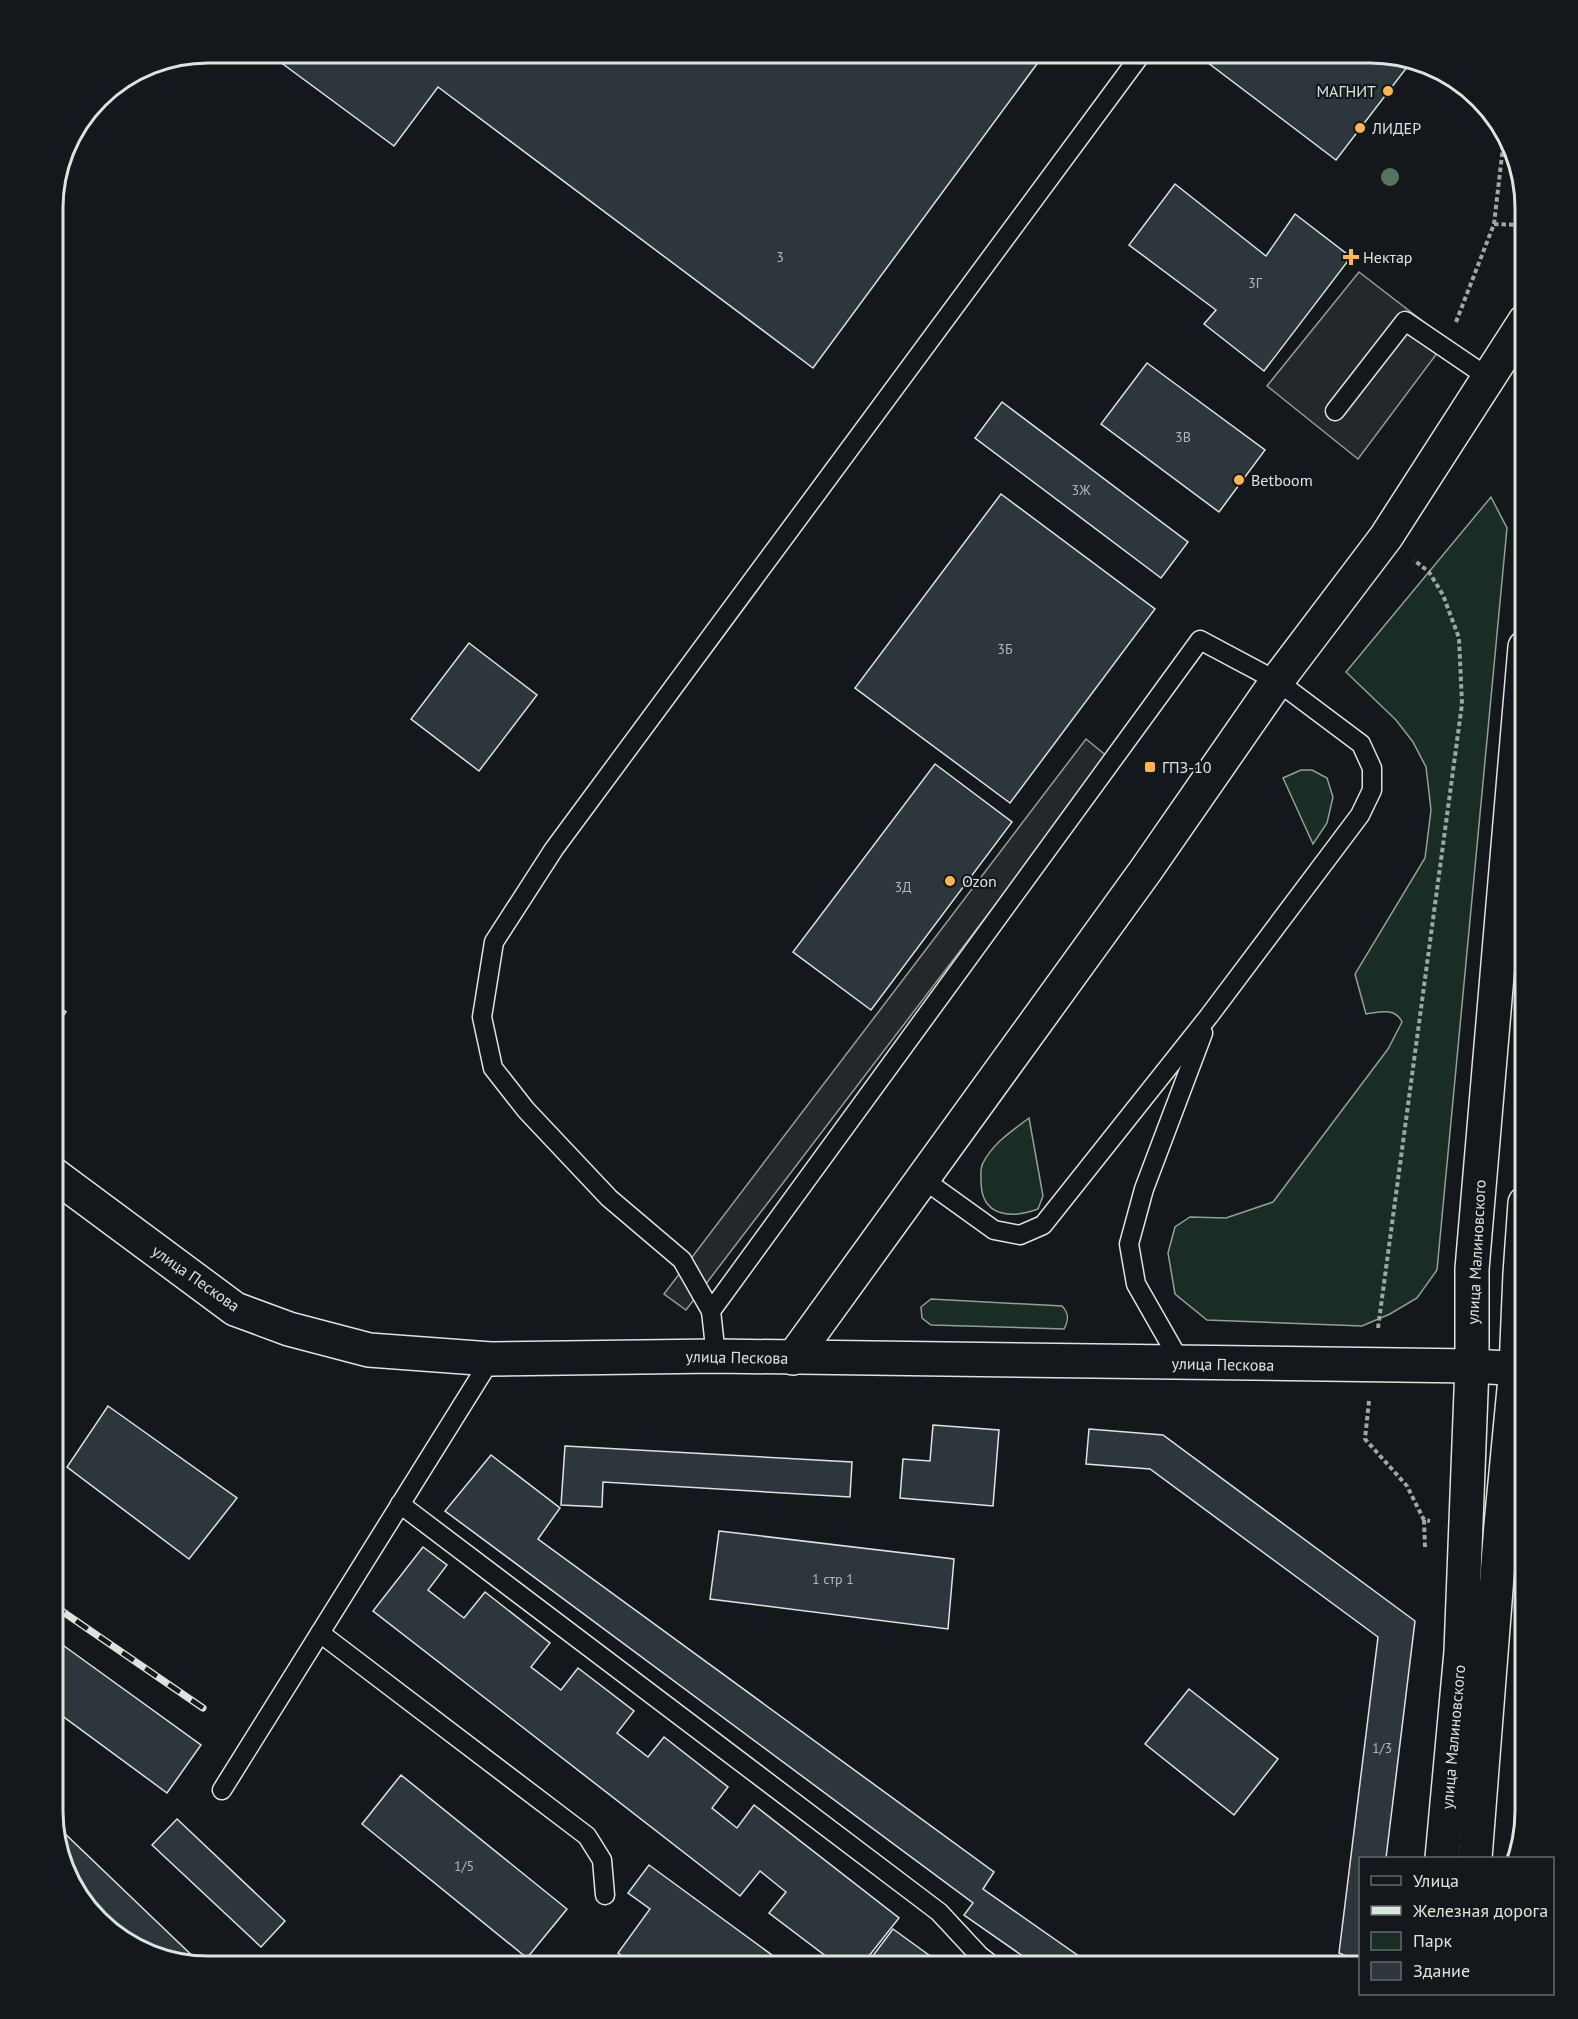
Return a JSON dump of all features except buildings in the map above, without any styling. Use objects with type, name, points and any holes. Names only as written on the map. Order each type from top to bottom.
[{"type":"main road","points":[[793,1358],[1146,870],[1277,681],[1386,537],[1515,338]]},
{"type":"main road","name":"улица Малиновского","points":[[1442,1857],[1461,1652],[1472,1366],[1472,1269],[1515,774]]},
{"type":"main road","name":"улица Пескова","points":[[63,1181],[235,1309],[289,1329],[369,1350],[491,1359],[716,1356],[1472,1366],[1515,1369]]},
{"type":"main road","name":"улица Малиновского","points":[[1475,1857],[1501,1525],[1515,1416]]},
{"type":"lane","points":[[716,1356],[711,1311],[682,1260],[609,1198],[526,1110],[493,1068],[482,1017],[494,942],[554,849],[1135,63]]},
{"type":"lane","points":[[1335,411],[1405,321],[1489,378]]},
{"type":"lane","points":[[711,1311],[1200,640],[1277,681],[1361,744],[1372,768],[1372,790],[1360,815],[1209,1016],[1043,1225],[1020,1235],[994,1230],[923,1179]]},
{"type":"lane","points":[[1181,1363],[1136,1284],[1130,1244],[1144,1189],[1209,1016]]},
{"type":"lane","points":[[222,1790],[491,1359]]},
{"type":"lane","points":[[400,1504],[939,1912],[980,1956]]},
{"type":"lane","points":[[320,1633],[587,1836],[602,1860],[604,1895]]},
{"type":"path","points":[[1446,348],[1494,224],[1503,150]]},
{"type":"path","points":[[1494,224],[1515,225]]},
{"type":"path","points":[[1386,537],[1429,572],[1443,595],[1459,638],[1462,704],[1365,1439],[1407,1486],[1424,1520],[1466,1523]]},
{"type":"green space","points":[[1491,497],[1507,528],[1437,1270],[1417,1298],[1390,1314],[1362,1326],[1207,1320],[1175,1294],[1168,1253],[1175,1227],[1190,1217],[1226,1218],[1273,1202],[1388,1049],[1402,1022],[1391,1012],[1366,1014],[1355,974],[1425,858],[1431,810],[1426,767],[1413,742],[1396,720],[1346,672]]},
{"type":"green space","points":[[1301,770],[1312,770],[1327,778],[1333,797],[1327,823],[1313,844],[1283,778]]},
{"type":"green space","points":[[1029,1118],[1043,1196],[1038,1209],[1018,1214],[999,1212],[986,1202],[982,1193],[982,1165],[997,1143]]},
{"type":"green space","points":[[931,1299],[1062,1306],[1066,1311],[1067,1320],[1064,1329],[931,1325],[922,1318],[921,1307]]},
{"type":"shaded area","points":[[1359,272],[1447,340],[1358,459],[1267,386]]},
{"type":"shaded area","points":[[1086,739],[1108,757],[686,1310],[664,1294]]},
{"type":"railway","points":[[63,1612],[203,1708]]},
{"type":"place","name":"МАГНИТ","points":[[1388,91]]},
{"type":"place","name":"ЛИДЕР","points":[[1360,128]]},
{"type":"place","name":"Нектар","points":[[1351,257]]},
{"type":"place","name":"Betboom","points":[[1239,480]]},
{"type":"place","name":"ГПЗ-10","points":[[1150,767]]},
{"type":"place","name":"Ozon","points":[[950,881]]}]
